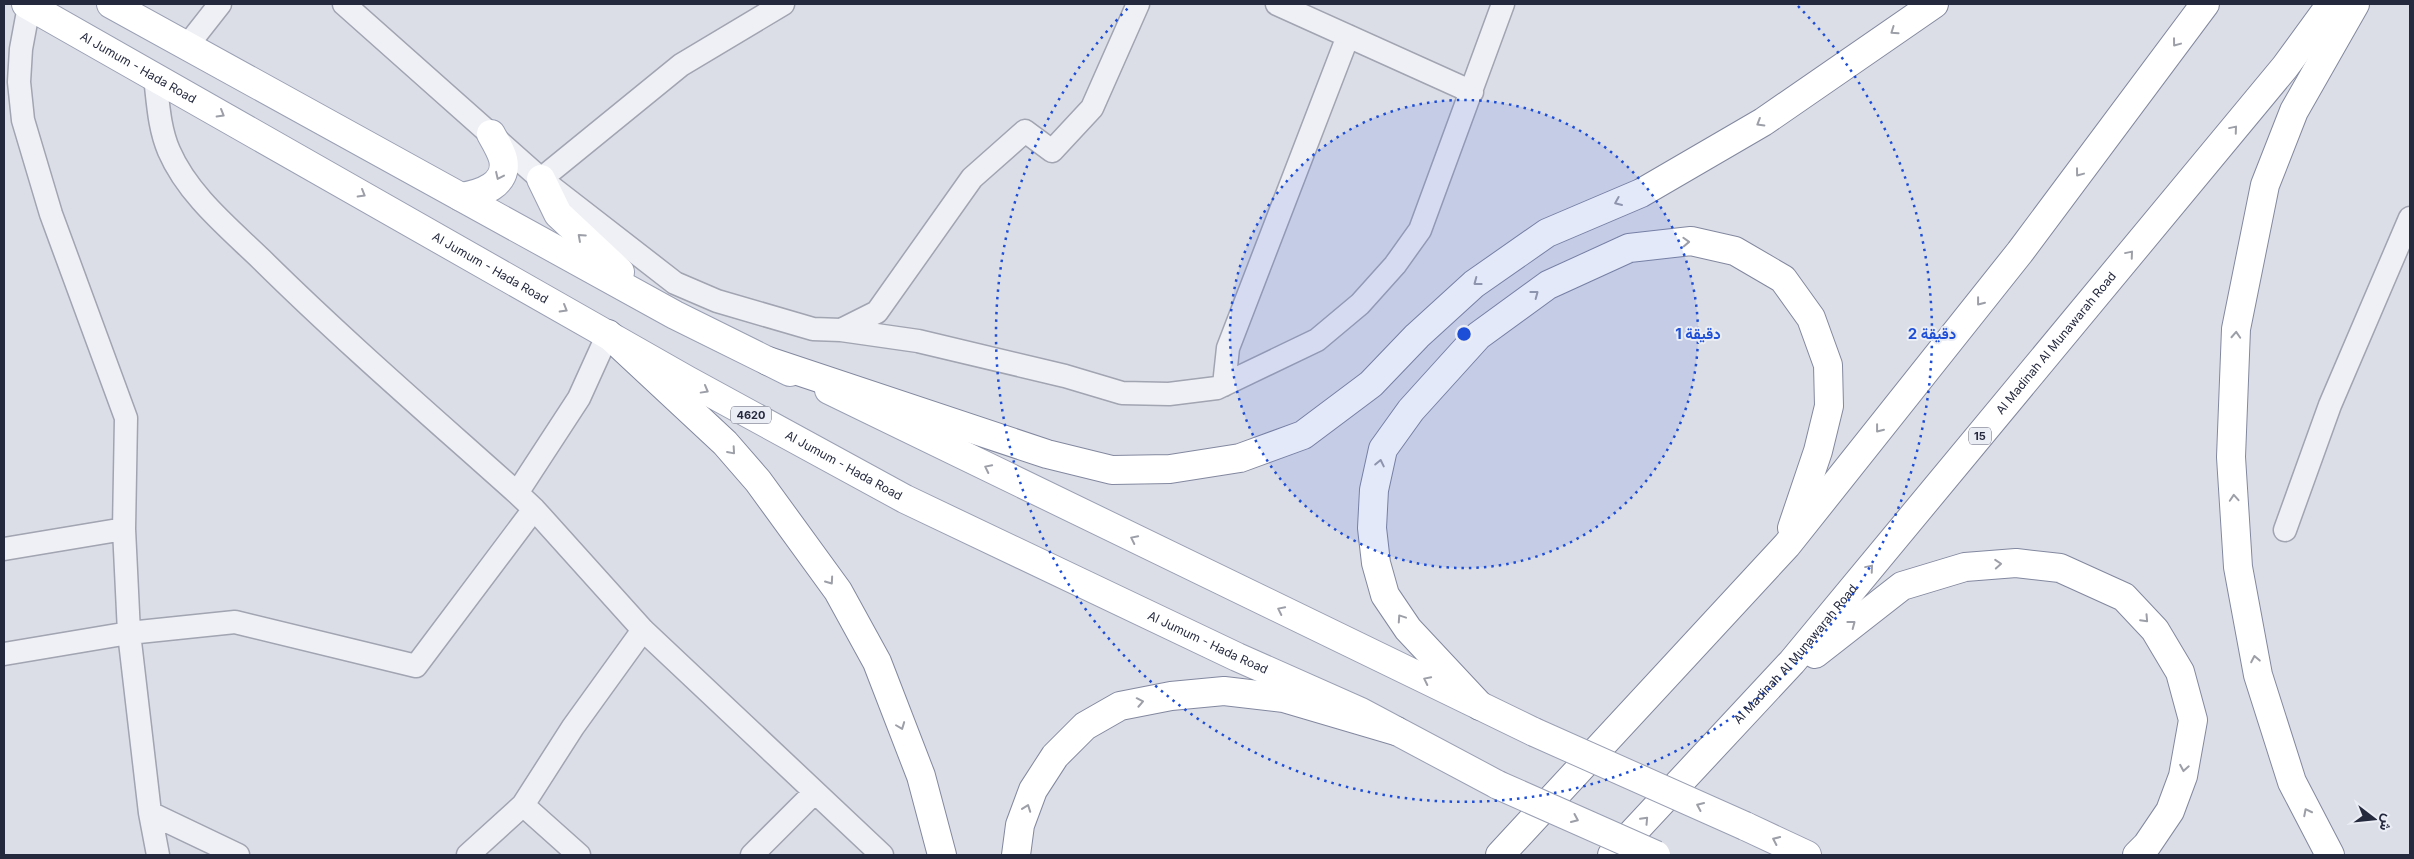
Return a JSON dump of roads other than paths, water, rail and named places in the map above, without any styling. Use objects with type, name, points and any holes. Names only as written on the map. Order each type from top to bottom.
[{"type":"main road","points":[[111,4],[656,305],[1534,732],[1807,855]]},
{"type":"main road","points":[[768,361],[1048,454],[1112,470],[1170,469],[1240,458],[1302,435],[1326,418],[1371,384],[1416,336],[1474,284],[1547,233],[1641,192],[1763,122],[1934,4]]},
{"type":"main road","points":[[1500,855],[1787,546],[2020,252],[2206,4]]},
{"type":"main road","name":"Al Madinah Al Munawarah Road","points":[[1612,855],[1792,662],[2279,75],[2331,4]]},
{"type":"main road","points":[[2330,855],[2292,782],[2258,675],[2238,567],[2231,457],[2236,329],[2266,185],[2294,110],[2355,4]]},
{"type":"main road","name":"Al Jumum - Hada Road","points":[[28,5],[695,385],[905,499],[1237,657],[1361,712],[1498,785],[1656,855]]},
{"type":"main road","points":[[461,197],[489,190],[502,175],[504,160],[491,134]]},
{"type":"main road","points":[[541,179],[558,214],[573,231],[656,305]]},
{"type":"main road","points":[[1480,706],[1408,629],[1385,595],[1376,563],[1372,528],[1374,490],[1383,449],[1411,410],[1478,336],[1548,285],[1629,248],[1691,241],[1735,251],[1783,279],[1811,318],[1825,355],[1828,365],[1829,406],[1818,451],[1787,546]]},
{"type":"main road","points":[[608,334],[725,442],[758,481],[838,591],[876,662],[920,776],[942,855]]},
{"type":"main road","points":[[1747,711],[1844,630],[1902,586],[1965,567],[2016,563],[2060,568],[2124,597],[2155,630],[2180,672],[2193,720],[2183,776],[2170,811],[2137,855]]},
{"type":"main road","points":[[1016,855],[1020,825],[1033,790],[1055,756],[1085,726],[1120,706],[1171,696],[1224,691],[1284,698],[1396,730]]},
{"type":"street","points":[[187,46],[220,4]]},
{"type":"street","points":[[344,4],[541,179],[675,283],[717,301],[813,329],[841,330],[918,341],[1064,376],[1122,393],[1169,394],[1217,388],[1317,340],[1360,304],[1395,265],[1420,230],[1503,4]]},
{"type":"street","points":[[541,179],[681,66],[783,4]]},
{"type":"street","points":[[841,330],[877,312],[972,178],[1018,137],[1025,131],[1052,151],[1092,108],[1138,4]]},
{"type":"street","points":[[1277,4],[1472,92]]},
{"type":"street","points":[[28,5],[21,49],[19,82],[23,120],[51,214],[126,418],[124,529],[129,633],[150,812],[158,855]]},
{"type":"street","points":[[1224,385],[1228,348],[1348,36]]},
{"type":"street","points":[[155,77],[160,123],[169,152],[182,174],[209,208],[322,319],[534,509],[643,630],[882,855]]},
{"type":"street","points":[[2285,530],[2330,405],[2410,218]]},
{"type":"street","points":[[517,493],[579,398],[608,334]]},
{"type":"street","points":[[4,654],[129,633],[235,622],[416,666],[534,509]]},
{"type":"street","points":[[4,549],[124,529]]},
{"type":"street","points":[[468,855],[523,805],[573,727],[643,630]]},
{"type":"street","points":[[752,855],[815,792]]},
{"type":"street","points":[[523,805],[579,855]]},
{"type":"street","points":[[150,812],[238,855]]}]
